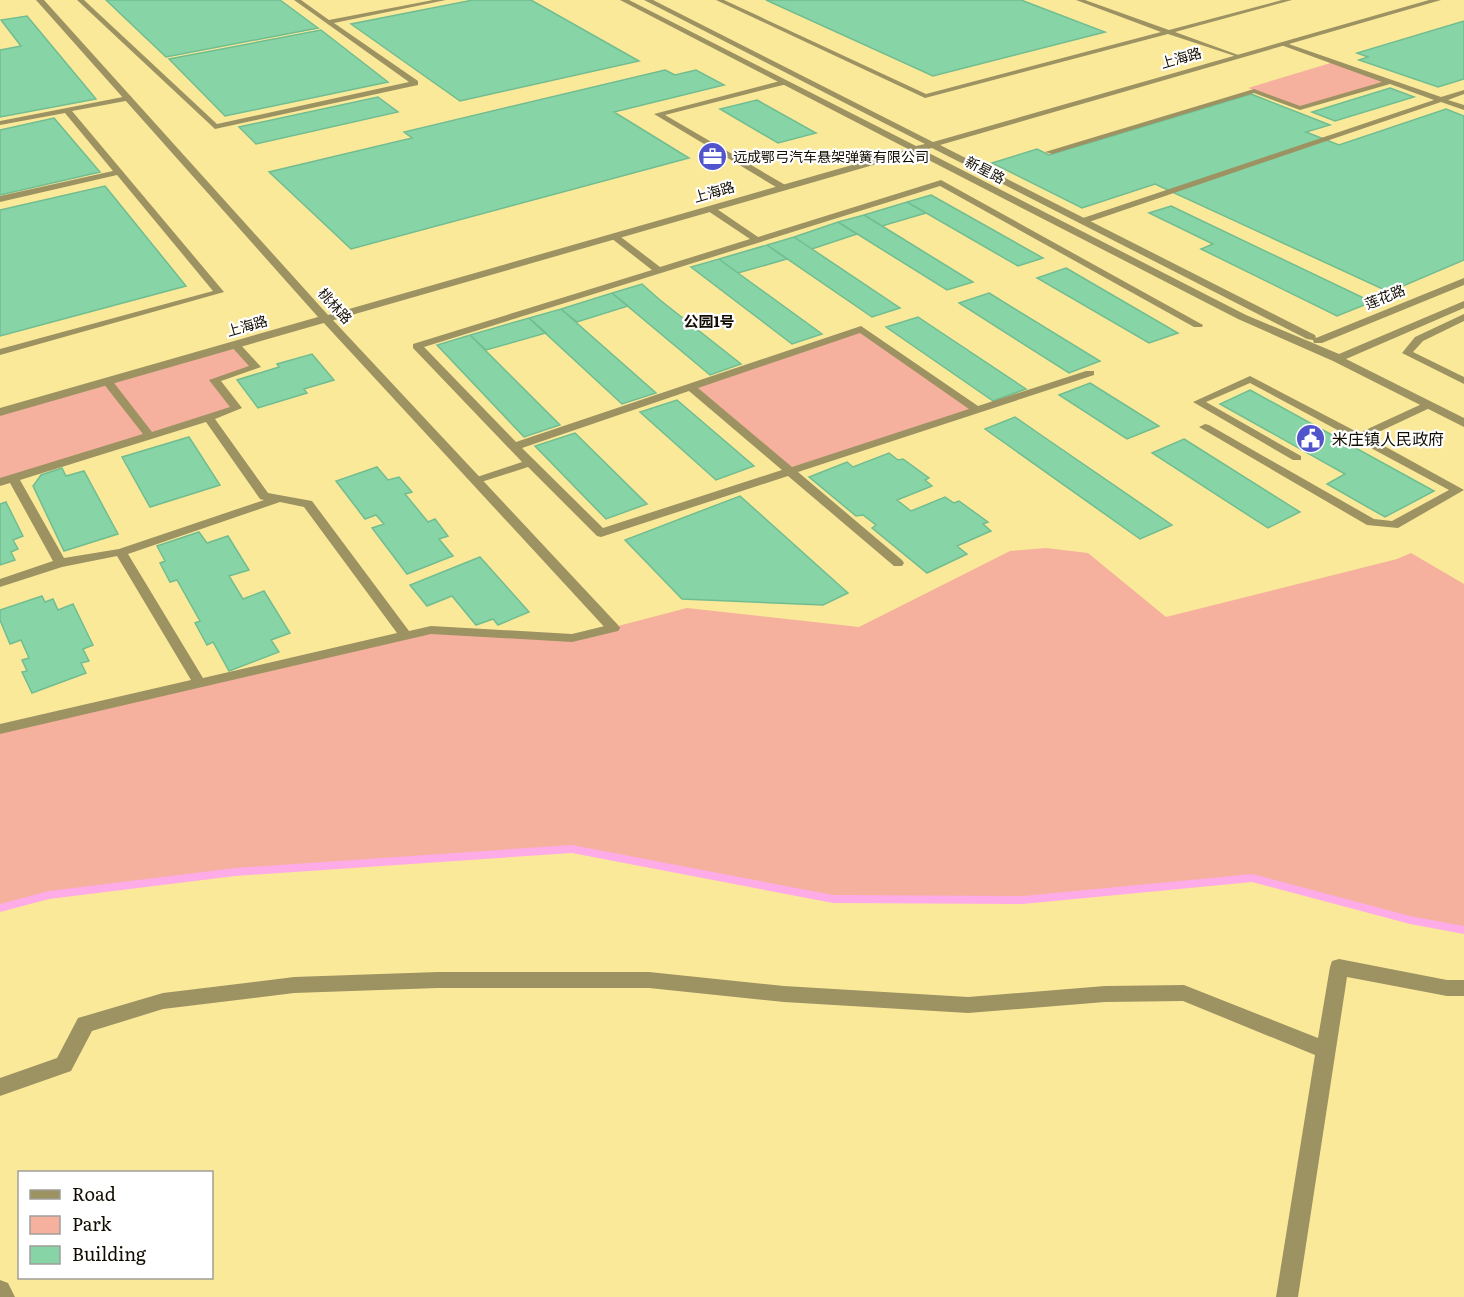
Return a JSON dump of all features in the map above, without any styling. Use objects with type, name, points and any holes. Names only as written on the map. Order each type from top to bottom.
[{"type":"street","name":"桃林路","points":[[40,0],[326,319],[478,480],[613,628]]},
{"type":"street","name":"新星路","points":[[624,0],[1242,317],[1337,359]]},
{"type":"street","name":"新星路","points":[[648,0],[1318,341],[1337,359]]},
{"type":"street","name":"上海路","points":[[0,412],[1437,0]]},
{"type":"street","name":"莲花路","points":[[1318,341],[1464,281]]},
{"type":"street","points":[[1337,359],[1464,304]]},
{"type":"street","points":[[1337,359],[1464,423]]},
{"type":"street","points":[[1287,1297],[1339,968],[1447,988],[1464,988]]},
{"type":"street","points":[[0,1087],[64,1065],[85,1024],[163,1001],[294,985],[438,980],[648,980],[784,994],[968,1005],[1106,994],[1184,993],[1326,1050]]},
{"type":"street","points":[[0,1291],[4,1297]]},
{"type":"lane","points":[[80,0],[215,127],[415,83],[297,0]]},
{"type":"lane","points":[[328,22],[443,0]]},
{"type":"lane","points":[[718,0],[925,96],[1287,0]]},
{"type":"lane","points":[[1079,0],[1239,57]]},
{"type":"lane","points":[[1283,44],[1464,108]]},
{"type":"lane","points":[[784,82],[658,114],[784,188]]},
{"type":"lane","points":[[1049,152],[1254,91],[1300,108],[1389,82]]},
{"type":"lane","points":[[1083,221],[1464,92]]},
{"type":"lane","points":[[0,123],[128,98]]},
{"type":"lane","points":[[0,352],[219,292],[67,110]]},
{"type":"lane","points":[[0,199],[118,172]]},
{"type":"lane","points":[[1090,373],[601,533],[417,346],[941,183],[1198,325]]},
{"type":"lane","points":[[711,208],[757,240]]},
{"type":"lane","points":[[614,236],[659,271]]},
{"type":"lane","points":[[1448,311],[1463,318]]},
{"type":"lane","points":[[1463,318],[1419,339],[1407,352],[1464,381]]},
{"type":"lane","points":[[514,447],[861,329],[977,410]]},
{"type":"lane","points":[[0,483],[237,408],[214,380],[256,367],[235,345]]},
{"type":"lane","points":[[1205,427],[1371,522],[1394,525],[1458,490],[1250,379],[1198,402],[1297,458]]},
{"type":"lane","points":[[107,381],[150,436]]},
{"type":"lane","points":[[691,387],[788,472],[898,563]]},
{"type":"lane","points":[[1359,437],[1428,405]]},
{"type":"lane","points":[[208,418],[264,496],[308,504],[406,636]]},
{"type":"lane","points":[[478,480],[530,463]]},
{"type":"lane","points":[[13,478],[60,563]]},
{"type":"lane","points":[[0,583],[60,563],[121,552],[278,499]]},
{"type":"lane","points":[[121,552],[199,683]]},
{"type":"lane","points":[[0,728],[431,630],[572,638],[613,628]]},
{"type":"green space","points":[[1334,62],[1389,82],[1300,108],[1248,88]]},
{"type":"green space","points":[[861,329],[977,410],[788,472],[691,387]]},
{"type":"green space","points":[[235,345],[256,367],[214,380],[237,408],[0,482],[0,412]]},
{"type":"green space","points":[[1046,548],[1088,553],[1166,617],[1397,559],[1411,553],[1464,584],[1464,930],[1410,920],[1252,878],[1023,900],[833,899],[572,849],[235,872],[49,895],[0,908],[0,729],[431,630],[572,638],[687,608],[859,627],[1010,551]]},
{"type":"building","points":[[106,0],[280,0],[318,28],[166,57]]},
{"type":"building","points":[[473,0],[531,0],[639,61],[460,101],[351,24]]},
{"type":"building","points":[[766,0],[1021,0],[1105,32],[933,76]]},
{"type":"building","points":[[27,16],[96,99],[0,117],[0,50],[21,46],[1,20]]},
{"type":"building","points":[[1464,21],[1464,79],[1438,87],[1359,60],[1368,57],[1357,53]]},
{"type":"building","points":[[321,30],[388,82],[225,116],[169,59]]},
{"type":"building","points":[[665,70],[675,75],[696,70],[724,85],[614,112],[689,158],[351,249],[269,172],[412,138],[404,132]]},
{"type":"building","points":[[1390,88],[1414,97],[1335,121],[1312,112]]},
{"type":"building","points":[[1251,94],[1330,125],[1306,132],[1339,145],[1446,109],[1464,116],[1464,260],[1389,292],[1155,184],[1082,208],[992,163],[1037,149],[1049,155]]},
{"type":"building","points":[[378,97],[398,112],[256,144],[239,127]]},
{"type":"building","points":[[757,100],[816,133],[778,143],[720,109]]},
{"type":"building","points":[[54,118],[100,172],[0,195],[0,130]]},
{"type":"building","points":[[105,186],[186,286],[0,336],[0,210]]},
{"type":"building","points":[[931,195],[1043,258],[1018,266],[907,202]]},
{"type":"building","points":[[907,202],[926,213],[882,226],[864,215]]},
{"type":"building","points":[[1171,206],[1372,302],[1337,316],[1201,249],[1213,244],[1149,213]]},
{"type":"building","points":[[864,215],[973,282],[947,290],[838,222]]},
{"type":"building","points":[[838,222],[857,234],[812,249],[794,237]]},
{"type":"building","points":[[794,237],[900,308],[872,317],[767,245]]},
{"type":"building","points":[[767,245],[787,259],[738,273],[719,259]]},
{"type":"building","points":[[719,259],[822,334],[792,344],[691,267]]},
{"type":"building","points":[[1066,268],[1178,333],[1149,343],[1037,278]]},
{"type":"building","points":[[642,284],[741,364],[710,375],[612,293]]},
{"type":"building","points":[[612,293],[628,306],[577,322],[561,309]]},
{"type":"building","points":[[989,293],[1100,361],[1069,373],[959,303]]},
{"type":"building","points":[[561,309],[656,393],[622,404],[529,318]]},
{"type":"building","points":[[918,317],[1026,389],[993,401],[886,327]]},
{"type":"building","points":[[529,318],[546,333],[486,350],[470,335]]},
{"type":"building","points":[[470,335],[560,425],[524,437],[437,345]]},
{"type":"building","points":[[312,354],[334,380],[304,389],[307,393],[258,408],[237,380],[279,367],[277,364]]},
{"type":"building","points":[[1090,383],[1159,426],[1127,439],[1059,395]]},
{"type":"building","name":"米庄镇人民政府","points":[[1250,390],[1434,491],[1385,517],[1327,484],[1345,474],[1220,404]]},
{"type":"building","points":[[677,400],[754,466],[716,480],[640,412]]},
{"type":"building","points":[[1015,417],[1172,525],[1140,539],[985,429]]},
{"type":"building","points":[[575,433],[647,504],[606,519],[535,446]]},
{"type":"building","points":[[189,437],[220,485],[150,507],[122,457]]},
{"type":"building","points":[[1184,439],[1300,512],[1268,528],[1152,453]]},
{"type":"building","points":[[889,453],[898,460],[903,459],[929,478],[925,480],[932,486],[897,500],[911,511],[945,497],[954,503],[959,501],[988,522],[983,524],[991,531],[957,546],[967,554],[927,573],[872,528],[876,525],[863,515],[856,516],[809,477],[847,462],[853,467]]},
{"type":"building","points":[[377,467],[388,480],[399,477],[412,492],[405,494],[428,522],[435,519],[448,536],[439,539],[453,556],[407,574],[372,528],[384,524],[376,515],[365,519],[336,481]]},
{"type":"building","points":[[62,468],[66,476],[84,471],[118,534],[64,551],[33,486],[41,475]]},
{"type":"building","points":[[740,496],[848,593],[823,605],[682,599],[625,540]]},
{"type":"building","points":[[6,502],[23,536],[13,540],[18,549],[11,552],[15,560],[0,565],[0,504]]},
{"type":"building","points":[[199,532],[207,543],[228,536],[249,570],[229,576],[243,599],[264,591],[290,633],[271,640],[279,652],[229,671],[213,642],[207,645],[195,623],[200,621],[177,580],[170,582],[160,563],[165,561],[157,546]]},
{"type":"building","points":[[480,557],[529,612],[498,625],[493,619],[476,625],[452,596],[427,606],[410,585]]},
{"type":"building","points":[[42,596],[45,602],[53,599],[58,610],[73,604],[93,645],[83,649],[89,661],[81,663],[86,673],[32,693],[22,672],[27,671],[22,660],[29,658],[21,640],[10,644],[0,620],[0,610]]},
{"type":"waterway","points":[[0,908],[49,895],[235,872],[572,849],[833,899],[1023,900],[1252,878],[1410,920],[1464,930]]},
{"type":"place","name":"远成鄂弓汽车悬架弹簧有限公司","points":[[712,157]]},
{"type":"place","name":"米庄镇人民政府","points":[[1311,439]]},
{"type":"district","name":"公园1号","points":[[709,322]]}]
